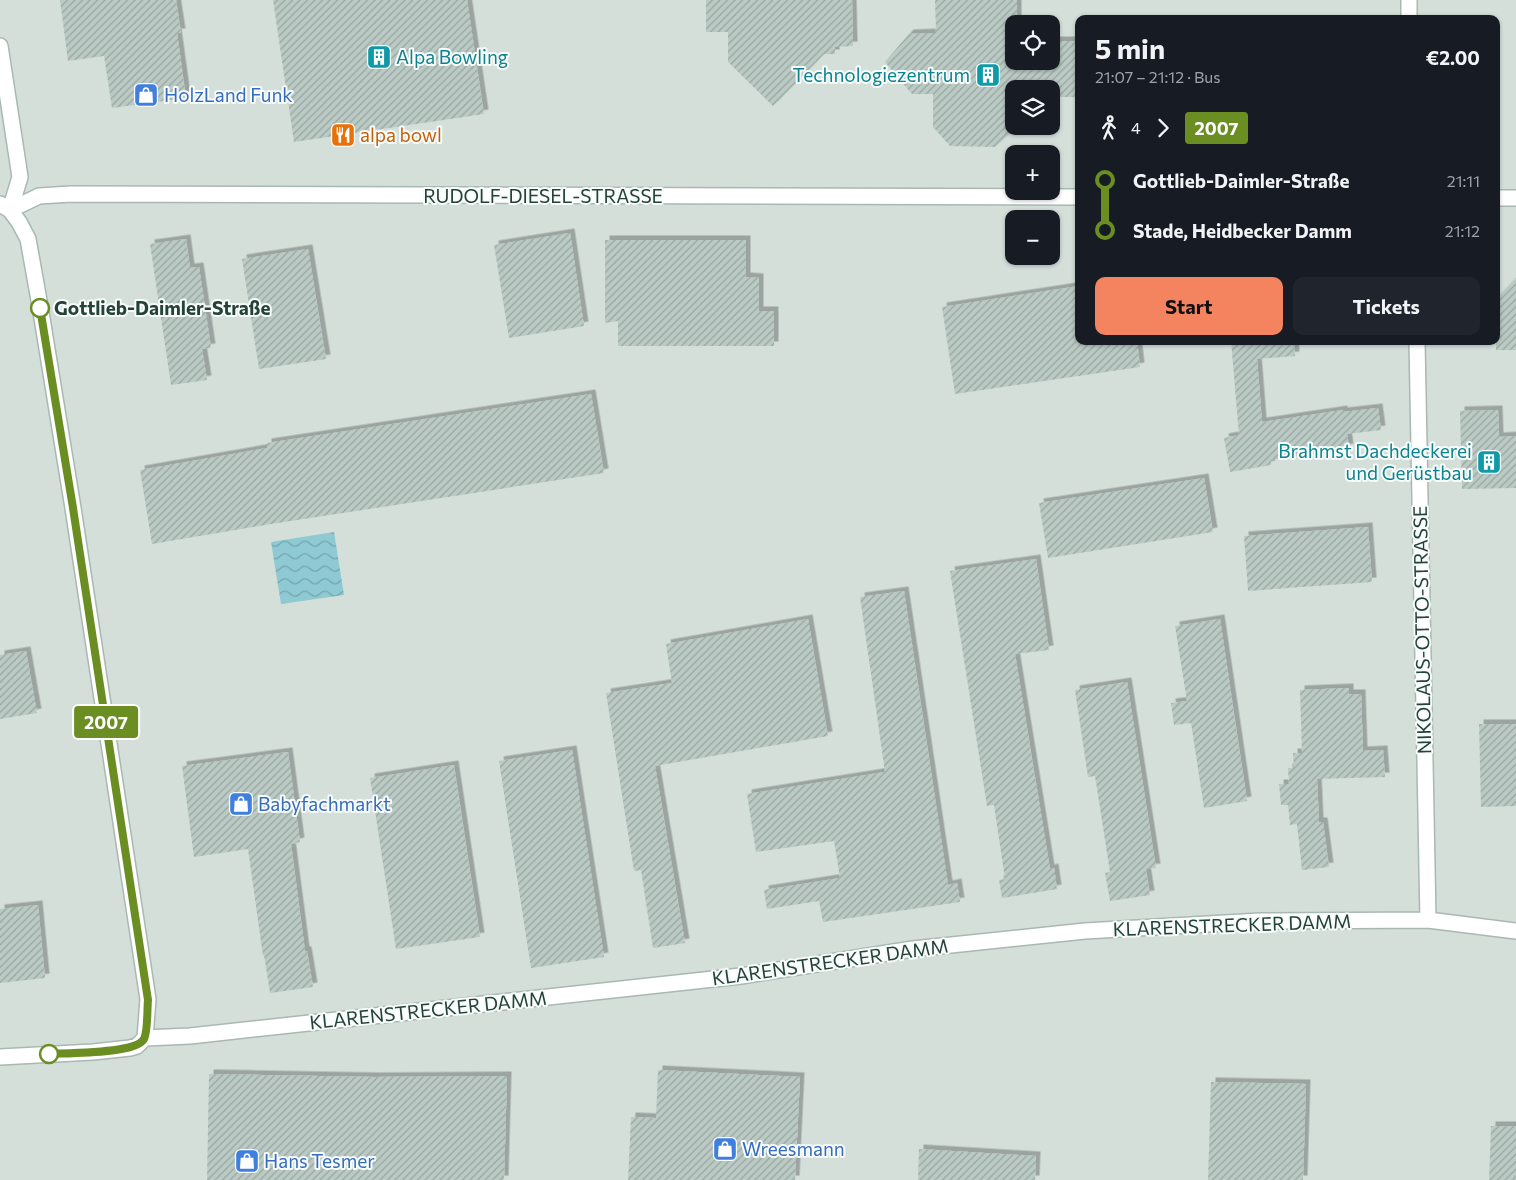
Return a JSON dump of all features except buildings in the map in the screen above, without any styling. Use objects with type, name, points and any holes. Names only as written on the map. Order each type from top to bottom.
[{"type":"street","points":[[1409,0],[1410,15]]},
{"type":"street","points":[[0,46],[20,177],[5,207],[19,222],[28,239],[72,498],[148,1000],[144,1038],[138,1046],[93,1052],[0,1057]]},
{"type":"street","name":"RUDOLF-DIESEL-STRASSE","points":[[5,207],[39,196],[70,194],[1075,197]]},
{"type":"street","points":[[1500,198],[1516,198]]},
{"type":"street","name":"NIKOLAUS-OTTO-STRASSE","points":[[1417,345],[1428,920]]},
{"type":"street","name":"KLARENSTRECKER DAMM","points":[[144,1038],[190,1036],[732,977],[913,949],[1077,932],[1260,920],[1428,920],[1516,932]]},
{"type":"shaded area","points":[[0,0],[1516,0],[1516,1180],[0,1180]]},
{"type":"water","points":[[334,532],[344,595],[281,604],[271,542]]},
{"type":"bus line","name":"2007","points":[[40,308],[73,508],[148,1000],[144,1038],[138,1046],[93,1052],[49,1054]]},
{"type":"place","name":"Alpa Bowling","points":[[379,57]]},
{"type":"place","name":"Technologiezentrum","points":[[988,75]]},
{"type":"place","name":"HolzLand Funk","points":[[146,95]]},
{"type":"place","name":"alpa bowl","points":[[343,135]]},
{"type":"place","name":"Gottlieb-Daimler-Straße","points":[[40,308]]},
{"type":"place","name":"Brahmst Dachdeckerei und Gerüstbau","points":[[1489,462]]},
{"type":"place","name":"Babyfachmarkt","points":[[241,804]]},
{"type":"place","name":"Wreesmann","points":[[725,1149]]},
{"type":"place","name":"Hans Tesmer","points":[[247,1161]]}]
